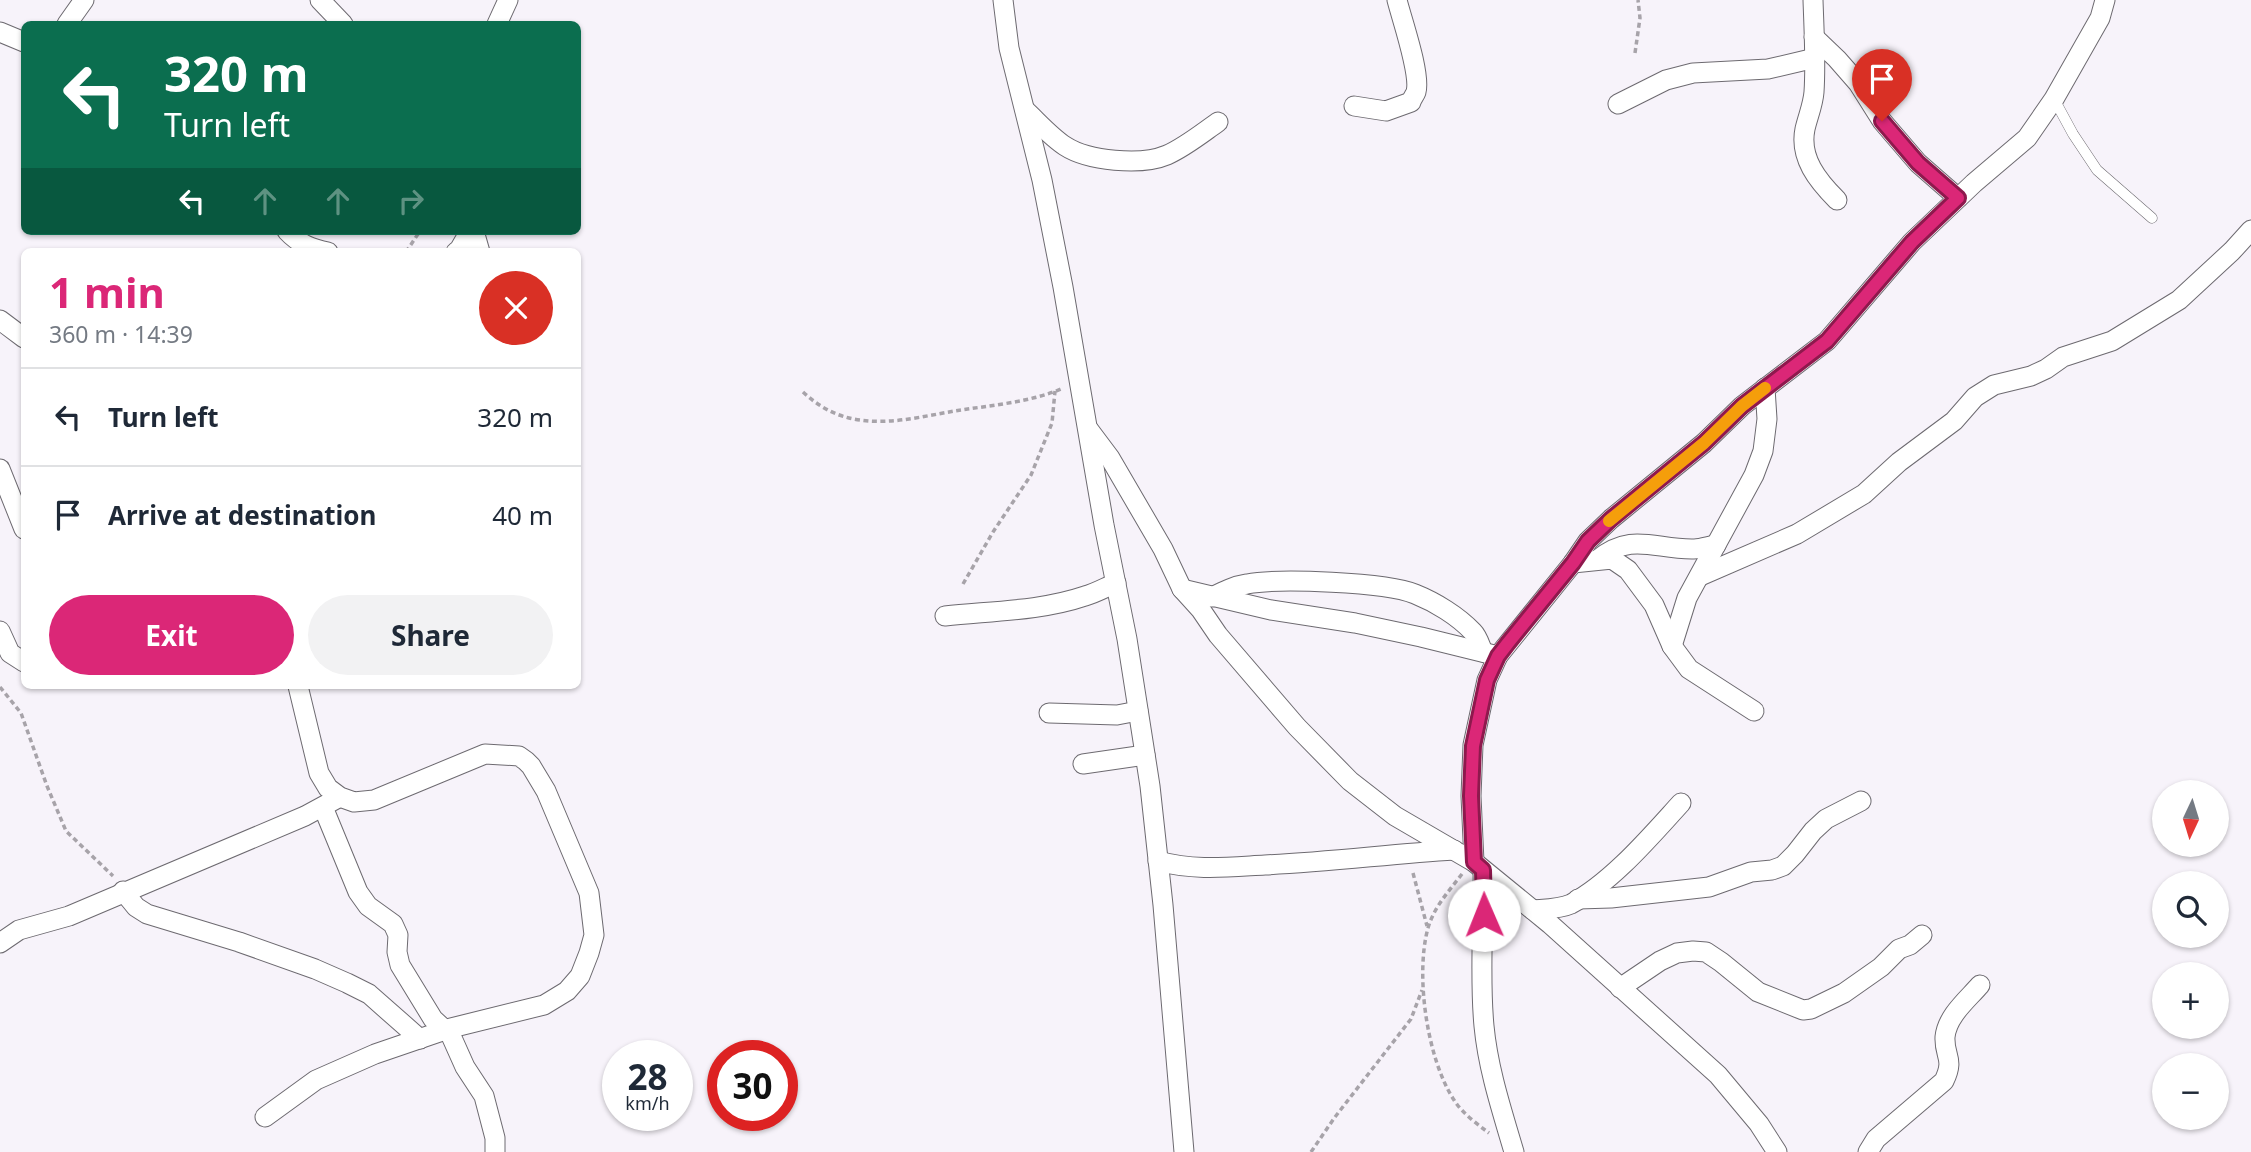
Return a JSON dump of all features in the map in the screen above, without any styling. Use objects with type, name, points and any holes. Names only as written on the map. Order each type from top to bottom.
[{"type":"street","points":[[69,21],[84,0]]},
{"type":"street","points":[[320,0],[339,21]]},
{"type":"street","points":[[498,21],[508,0]]},
{"type":"street","points":[[1003,0],[1009,48],[1042,180],[1138,711],[1158,861],[1184,1152]]},
{"type":"street","points":[[1354,106],[1386,111],[1411,102],[1416,91],[1413,58],[1397,0]]},
{"type":"street","points":[[1813,0],[1814,95],[1805,130],[1805,146],[1808,162],[1814,173],[1837,200]]},
{"type":"street","points":[[1514,1152],[1499,1099],[1484,1028],[1482,973],[1470,860],[1473,746],[1490,654],[1573,563],[1588,541],[1704,443],[1742,406],[1827,341],[1912,242],[2027,138],[2054,99],[2100,18],[2105,0]]},
{"type":"street","points":[[0,32],[21,41]]},
{"type":"street","points":[[1814,37],[1858,83],[1882,121],[1918,163],[1958,198]]},
{"type":"street","points":[[1618,104],[1666,80],[1693,73],[1768,69],[1815,58]]},
{"type":"street","points":[[1025,110],[1063,145],[1076,152],[1124,160],[1165,156],[1217,122]]},
{"type":"street","points":[[1700,576],[1797,534],[1855,500],[1899,462],[1954,421],[1975,397],[1994,385],[2031,376],[2063,356],[2112,341],[2179,300],[2251,230]]},
{"type":"street","points":[[293,241],[310,248]]},
{"type":"street","points":[[0,320],[21,336]]},
{"type":"street","points":[[1672,646],[1687,598],[1754,475],[1763,451],[1767,419],[1765,388]]},
{"type":"street","points":[[1087,427],[1110,458],[1163,549],[1182,589],[1297,727],[1350,781],[1395,816],[1470,860],[1533,909],[1718,1075],[1759,1124],[1777,1152]]},
{"type":"street","points":[[0,468],[21,521]]},
{"type":"street","points":[[1597,560],[1609,550],[1623,544],[1696,549],[1716,545]]},
{"type":"street","points":[[1573,563],[1612,559],[1628,570],[1654,605],[1672,646],[1689,669],[1754,711]]},
{"type":"street","points":[[1212,597],[1229,588],[1255,582],[1320,582],[1388,587],[1413,593],[1450,613],[1475,634],[1490,654]]},
{"type":"street","points":[[945,616],[1017,610],[1054,603],[1085,596],[1116,583]]},
{"type":"street","points":[[1182,589],[1271,610],[1369,625],[1490,654]]},
{"type":"street","points":[[0,631],[12,660]]},
{"type":"street","points":[[299,689],[319,772],[328,788],[358,892],[368,906],[393,924],[398,935],[397,952],[400,965],[433,1019],[446,1030],[484,1096],[495,1138],[495,1152]]},
{"type":"street","points":[[1049,713],[1116,715],[1138,711]]},
{"type":"street","points":[[0,943],[19,930],[69,916],[305,816],[332,802],[374,800],[485,754],[519,756],[531,766],[546,791],[589,892],[594,934],[580,976],[567,990],[544,1005],[446,1030],[374,1054],[316,1080],[265,1117]]},
{"type":"street","points":[[1083,764],[1144,755]]},
{"type":"street","points":[[1578,899],[1709,887],[1751,872],[1772,870],[1783,866],[1826,819],[1861,801]]},
{"type":"street","points":[[1533,909],[1569,905],[1578,899],[1622,864],[1681,803]]},
{"type":"street","points":[[1158,861],[1179,867],[1203,868],[1306,863],[1407,853],[1470,860]]},
{"type":"street","points":[[125,891],[136,907],[147,914],[315,969],[369,994],[420,1039]]},
{"type":"street","points":[[1620,988],[1660,961],[1677,953],[1693,951],[1706,953],[1721,962],[1758,992],[1802,1010],[1811,1010],[1844,993],[1881,967],[1899,949],[1910,945],[1922,935]]},
{"type":"street","points":[[1868,1152],[1876,1139],[1944,1081],[1950,1060],[1945,1046],[1948,1024],[1980,985]]},
{"type":"lane","points":[[2054,99],[2097,170],[2152,218]]},
{"type":"path","points":[[1635,53],[1640,18],[1637,0]]},
{"type":"path","points":[[803,392],[834,413],[858,420],[887,422],[1017,401],[1055,391],[1079,381]]},
{"type":"path","points":[[963,584],[1031,475],[1052,423],[1055,391]]},
{"type":"path","points":[[0,687],[21,713],[66,831],[125,891]]},
{"type":"path","points":[[1407,853],[1428,928]]},
{"type":"path","points":[[1470,860],[1434,912],[1428,928],[1423,986],[1439,1069],[1454,1100],[1474,1122],[1493,1137]]},
{"type":"path","points":[[1311,1152],[1411,1019],[1423,986]]},
{"type":"slow traffic","points":[[1609,521],[1704,443],[1765,388]]},
{"type":"route","points":[[1484,915],[1483,870],[1474,862],[1471,796],[1473,746],[1487,680],[1498,656],[1588,541],[1704,443],[1742,406],[1827,341],[1912,242],[1958,198],[1918,163],[1882,121]]}]
